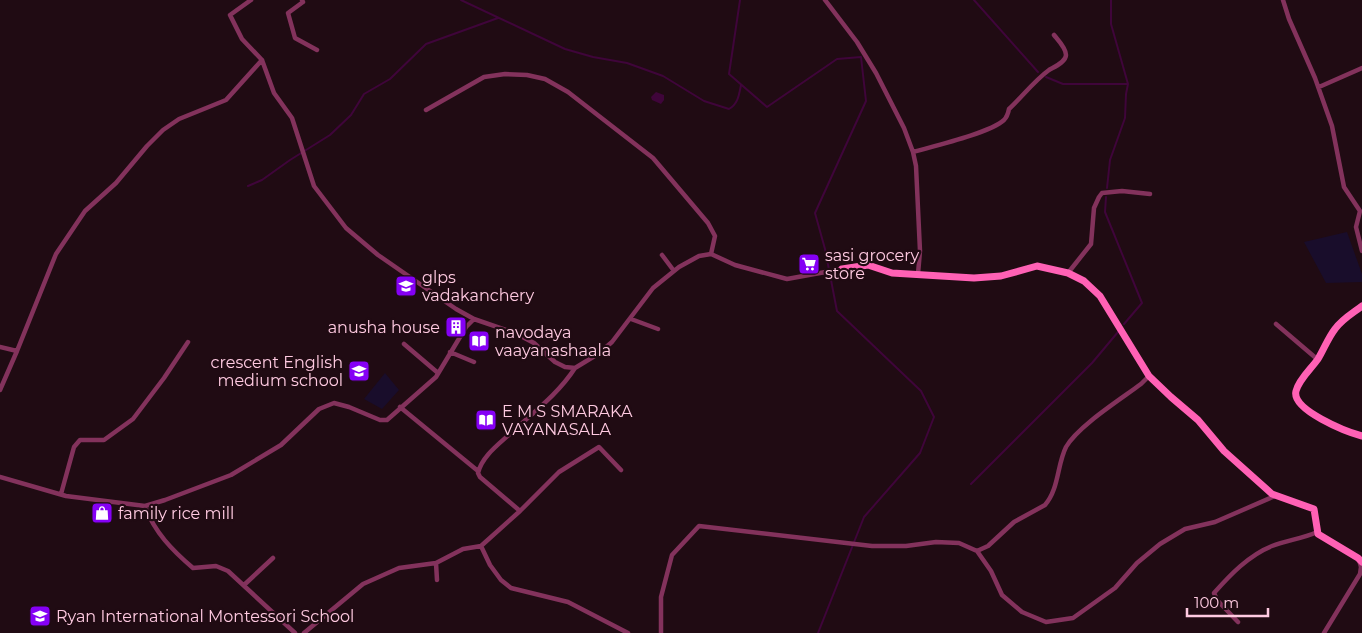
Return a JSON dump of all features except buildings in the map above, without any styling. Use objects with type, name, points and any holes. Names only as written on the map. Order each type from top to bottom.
[{"type":"street","points":[[251,0],[230,15],[242,39],[262,60],[274,93],[292,118],[314,186],[346,228],[378,255],[456,309],[474,319],[515,333],[534,343],[555,362],[565,367],[575,368]]},
{"type":"street","points":[[302,0],[303,2],[288,13],[295,38],[317,50]]},
{"type":"street","points":[[825,0],[857,42],[876,72],[904,128],[913,152],[916,166],[920,251],[918,274]]},
{"type":"street","points":[[1283,0],[1319,87],[1332,126],[1344,187],[1360,211],[1356,227],[1362,251]]},
{"type":"street","points":[[913,152],[978,133],[1002,121],[1008,115],[1009,110],[1036,83],[1066,58],[1064,50],[1054,35]]},
{"type":"street","points":[[0,390],[56,254],[85,211],[116,183],[163,130],[180,119],[226,100],[262,60]]},
{"type":"street","points":[[1319,87],[1362,68]]},
{"type":"street","points":[[426,110],[484,77],[505,74],[527,75],[545,79],[568,92],[654,158],[708,223],[715,236],[711,254]]},
{"type":"street","points":[[1068,273],[1091,244],[1094,208],[1098,197],[1102,193],[1122,190],[1150,194]]},
{"type":"street","points":[[478,471],[492,450],[560,388],[575,368],[598,354],[612,342],[653,288],[674,271],[699,256],[711,254],[735,265],[786,279],[868,265],[892,273],[974,278],[1001,276],[1037,266],[1068,273],[1084,280],[1100,296],[1149,376],[1198,420],[1224,451],[1272,494],[1314,509],[1317,532]]},
{"type":"street","points":[[662,255],[674,271]]},
{"type":"street","points":[[1362,306],[1336,328],[1298,385],[1295,393],[1298,403],[1306,410],[1362,436]]},
{"type":"street","points":[[0,477],[61,494],[114,503],[145,506],[165,500],[231,476],[281,445],[319,409],[334,403],[349,406],[380,420],[387,420],[438,373],[466,327],[474,319]]},
{"type":"street","points":[[630,319],[658,329]]},
{"type":"street","points":[[1276,324],[1317,359]]},
{"type":"street","points":[[61,494],[74,447],[80,440],[104,440],[133,419],[188,342]]},
{"type":"street","points":[[404,344],[438,373]]},
{"type":"street","points":[[0,347],[17,351]]},
{"type":"street","points":[[450,352],[474,362]]},
{"type":"street","points":[[977,551],[988,546],[1014,522],[1048,501],[1060,472],[1061,458],[1067,445],[1081,430],[1149,376]]},
{"type":"street","points":[[400,407],[478,471],[480,477],[520,511]]},
{"type":"street","points":[[304,633],[363,584],[400,568],[436,563],[463,549],[481,546],[559,472],[600,447],[621,470]]},
{"type":"street","points":[[661,633],[661,597],[672,555],[699,526],[872,546],[906,546],[936,542],[959,543],[977,551],[991,571],[1002,594],[1022,612],[1046,622],[1073,618],[1115,588],[1137,563],[1160,544],[1185,528],[1215,522],[1276,495]]},
{"type":"street","points":[[145,506],[150,521],[174,551],[193,568],[216,566],[228,571],[295,633]]},
{"type":"street","points":[[1317,532],[1361,557],[1360,574],[1324,633]]},
{"type":"street","points":[[1238,622],[1217,600],[1214,593],[1239,568],[1264,550],[1304,538],[1317,532]]},
{"type":"street","points":[[481,546],[490,565],[501,580],[511,588],[568,602],[628,633]]},
{"type":"street","points":[[244,586],[273,558]]},
{"type":"street","points":[[436,563],[437,580]]},
{"type":"shaded area","points":[[656,92],[664,95],[664,100],[661,104],[652,100],[651,97]]},
{"type":"shaded area","points":[[1347,232],[1362,274],[1362,282],[1326,283],[1304,242]]},
{"type":"shaded area","points":[[385,373],[399,390],[382,409],[364,399]]},
{"type":"waterway","points":[[461,0],[565,49],[593,57],[627,63],[663,76],[704,101],[729,109],[736,102],[741,85]]},
{"type":"waterway","points":[[740,0],[729,74],[767,107],[837,59],[861,57],[866,101],[815,213],[825,249],[837,311],[921,391],[934,417],[920,453],[864,517],[818,633]]},
{"type":"waterway","points":[[974,0],[1038,72]]},
{"type":"waterway","points":[[1111,0],[1111,24],[1128,84]]},
{"type":"waterway","points":[[248,186],[262,180],[330,135],[351,115],[364,94],[390,79],[426,44],[498,18]]},
{"type":"waterway","points":[[1046,77],[1063,84],[1128,84],[1125,118],[1110,160],[1107,188]]},
{"type":"waterway","points":[[1106,197],[1105,212],[1142,303],[1124,324]]},
{"type":"waterway","points":[[971,484],[1092,363],[1118,332]]},
{"type":"place","name":"sasi grocery store","points":[[809,264]]},
{"type":"place","name":"glps vadakanchery","points":[[406,286]]},
{"type":"place","name":"anusha house","points":[[456,327]]},
{"type":"place","name":"navodaya vaayanashaala","points":[[479,341]]},
{"type":"place","name":"crescent English medium school","points":[[359,371]]},
{"type":"place","name":"E M S SMARAKA VAYANASALA","points":[[486,420]]},
{"type":"place","name":"family rice mill","points":[[102,513]]},
{"type":"place","name":"Ryan International Montessori School","points":[[40,616]]}]
